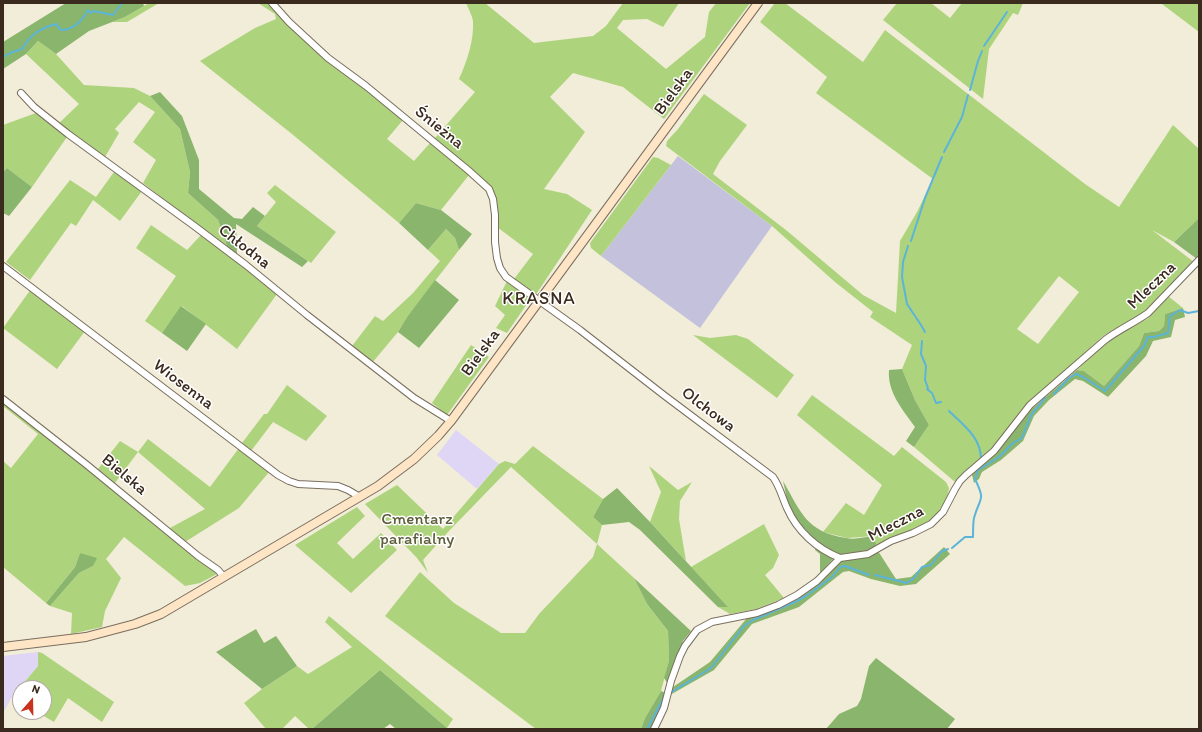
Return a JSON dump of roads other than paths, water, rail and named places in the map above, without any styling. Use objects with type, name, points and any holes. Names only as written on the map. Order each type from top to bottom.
[{"type":"street","name":"Śnieżna","points":[[272,3],[289,22],[322,53],[366,86],[489,189],[493,199],[495,215],[495,242],[500,268],[506,277],[538,300]]},
{"type":"street","name":"Bielska","points":[[3,647],[86,637],[135,624],[161,614],[378,486],[414,459],[451,421],[538,300],[758,3]]},
{"type":"street","name":"Chłodna","points":[[21,93],[34,107],[68,134],[234,256],[312,320],[414,398],[451,421]]},
{"type":"street","name":"Mleczna","points":[[840,558],[868,554],[891,541],[914,534],[931,524],[943,512],[960,481],[994,451],[1030,405],[1105,340],[1148,313],[1199,260]]},
{"type":"street","name":"Wiosenna","points":[[3,266],[278,475],[298,484],[338,486],[360,497]]},
{"type":"street","name":"Olchowa","points":[[538,300],[580,330],[773,477],[779,486],[791,517],[799,528],[811,541],[822,549],[840,558]]},
{"type":"street","name":"Bielska","points":[[3,399],[87,465],[198,556],[218,570],[224,577]]},
{"type":"street","points":[[654,729],[664,708],[680,656],[685,646],[697,630],[712,622],[757,613],[782,603],[817,581],[840,558]]},
{"type":"waterway","points":[[3,57],[22,49],[32,36],[45,28],[56,24],[61,30],[74,27],[83,18],[88,10],[91,13],[94,11],[113,15],[122,3]]},
{"type":"waterway","points":[[984,46],[1007,12]]},
{"type":"waterway","points":[[970,90],[982,51]]},
{"type":"waterway","points":[[944,152],[962,117],[968,95]]},
{"type":"waterway","points":[[911,241],[925,198],[942,157]]},
{"type":"waterway","points":[[908,246],[903,262],[902,277],[907,304],[925,332]]},
{"type":"waterway","points":[[1054,394],[1069,378],[1076,374],[1105,391],[1144,346],[1148,337],[1168,333],[1170,316],[1180,310],[1188,313],[1199,311]]},
{"type":"waterway","points":[[922,341],[921,354],[926,366],[925,380],[927,389],[932,393],[936,403],[941,402]]},
{"type":"waterway","points":[[952,548],[965,537],[973,537],[974,518],[981,499],[975,479],[978,470],[999,457],[1013,443],[1022,438],[1031,415],[1045,398]]},
{"type":"waterway","points":[[949,411],[975,438],[978,444],[981,459]]},
{"type":"waterway","points":[[875,575],[907,583],[914,578],[922,567],[931,565],[941,552],[948,549]]},
{"type":"waterway","points":[[670,693],[711,668],[744,626],[753,620],[806,596],[832,577],[840,567],[845,566],[869,575]]},
{"type":"waterway","points":[[647,729],[664,697]]},
{"type":"district","name":"KRASNA","points":[[539,299]]},
{"type":"park label","name":"Cmentarz parafialny","points":[[417,530]]}]
